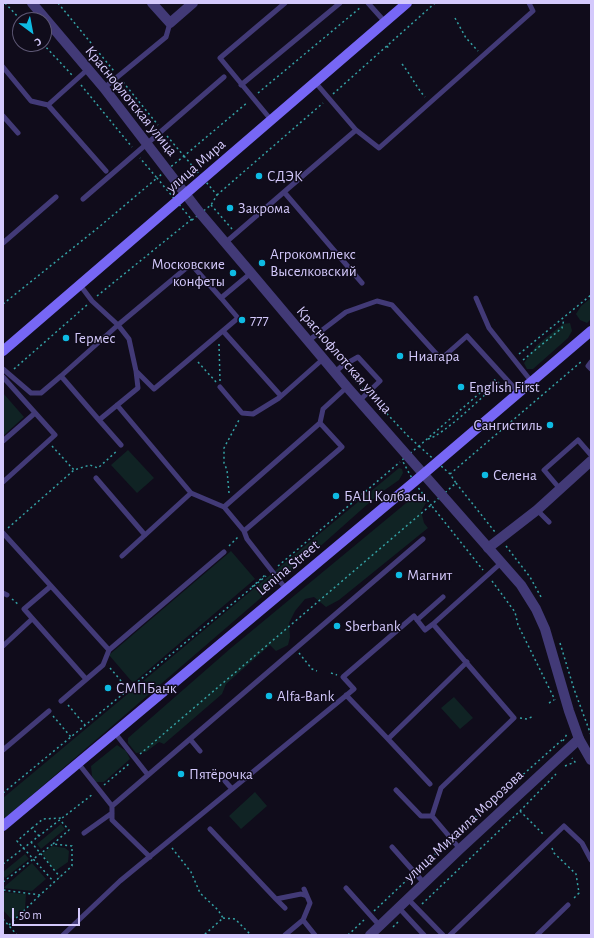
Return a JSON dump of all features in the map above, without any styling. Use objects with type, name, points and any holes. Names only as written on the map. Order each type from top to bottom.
[{"type":"main road","name":"улица Мира","points":[[3,351],[272,121],[407,3]]},
{"type":"main road","name":"Lenina Street","points":[[3,826],[423,474],[591,331]]},
{"type":"street","name":"Краснофлотская улица","points":[[32,3],[87,70],[104,88],[250,274],[521,586],[536,609],[545,629],[569,711],[579,739],[591,760]]},
{"type":"street","points":[[152,3],[170,23],[193,3]]},
{"type":"street","points":[[488,548],[537,510],[591,461]]},
{"type":"street","name":"улица Михаила Морозова","points":[[370,935],[579,739]]},
{"type":"lane","points":[[272,121],[220,58],[285,3]]},
{"type":"lane","points":[[242,85],[340,3]]},
{"type":"lane","points":[[367,3],[385,22]]},
{"type":"lane","points":[[315,82],[356,130],[379,148],[533,11],[530,3]]},
{"type":"lane","points":[[104,88],[166,37],[170,23]]},
{"type":"lane","points":[[3,67],[31,101],[48,106],[106,171]]},
{"type":"lane","points":[[48,106],[87,70]]},
{"type":"lane","points":[[82,199],[224,77]]},
{"type":"lane","points":[[3,116],[18,133]]},
{"type":"lane","points":[[225,243],[356,130]]},
{"type":"lane","points":[[284,192],[362,283]]},
{"type":"lane","points":[[3,243],[56,197]]},
{"type":"lane","points":[[3,369],[31,393],[41,393],[118,325],[191,264],[238,318],[154,389],[136,371]]},
{"type":"lane","points":[[221,298],[250,274]]},
{"type":"lane","points":[[80,285],[92,301],[118,325],[130,339],[136,371],[138,388],[100,420]]},
{"type":"lane","points":[[476,298],[489,328],[531,381]]},
{"type":"lane","points":[[308,341],[346,312],[377,301],[392,305],[441,359],[468,336],[518,392]]},
{"type":"lane","points":[[223,331],[281,396]]},
{"type":"lane","points":[[335,372],[342,366],[358,357],[380,381],[360,401]]},
{"type":"lane","points":[[220,386],[242,413],[253,414],[281,396],[323,359]]},
{"type":"lane","points":[[591,362],[588,366],[591,369]]},
{"type":"lane","points":[[62,376],[120,445]]},
{"type":"lane","points":[[3,377],[55,436],[3,482]]},
{"type":"lane","points":[[224,507],[320,423],[323,409],[347,387]]},
{"type":"lane","points":[[117,405],[191,493],[224,507],[244,530],[247,539],[286,589]]},
{"type":"lane","points":[[3,441],[35,413]]},
{"type":"lane","points":[[244,530],[342,447],[320,423]]},
{"type":"lane","points":[[560,489],[544,470],[578,440],[591,455]]},
{"type":"lane","points":[[96,478],[145,535]]},
{"type":"lane","points":[[122,556],[191,493]]},
{"type":"lane","points":[[537,510],[549,522]]},
{"type":"lane","points":[[3,532],[109,650]]},
{"type":"lane","points":[[112,806],[423,539]]},
{"type":"lane","points":[[62,700],[103,665],[109,650],[224,552]]},
{"type":"lane","points":[[63,935],[120,881],[354,689],[343,677],[414,616],[425,630],[501,563]]},
{"type":"lane","points":[[51,586],[24,609],[86,679]]},
{"type":"lane","points":[[417,620],[443,597]]},
{"type":"lane","points":[[3,646],[32,619]]},
{"type":"lane","points":[[432,816],[441,788],[514,718],[433,624]]},
{"type":"lane","points":[[388,739],[467,662]]},
{"type":"lane","points":[[346,695],[430,784]]},
{"type":"lane","points":[[3,750],[49,711]]},
{"type":"lane","points":[[115,733],[148,775]]},
{"type":"lane","points":[[190,739],[200,751]]},
{"type":"lane","points":[[78,763],[112,806],[112,820],[150,857]]},
{"type":"lane","points":[[225,781],[232,789]]},
{"type":"lane","points":[[396,790],[420,816],[432,816],[460,849]]},
{"type":"lane","points":[[84,833],[112,813]]},
{"type":"lane","points":[[450,935],[564,826],[582,843],[591,860]]},
{"type":"lane","points":[[210,829],[285,908]]},
{"type":"lane","points":[[392,847],[424,883]]},
{"type":"lane","points":[[346,888],[380,926]]},
{"type":"lane","points":[[285,935],[303,920],[310,903],[304,889]]},
{"type":"lane","points":[[276,899],[300,894],[307,896]]},
{"type":"lane","points":[[408,899],[443,935]]},
{"type":"lane","points":[[537,935],[568,905]]},
{"type":"lane","points":[[399,908],[424,935]]},
{"type":"lane","points":[[303,920],[315,935]]},
{"type":"path","points":[[5,3],[13,12]]},
{"type":"path","points":[[58,3],[184,156],[367,3]]},
{"type":"path","points":[[455,18],[466,38],[482,56]]},
{"type":"path","points":[[387,46],[390,50]]},
{"type":"path","points":[[3,304],[157,178],[76,79],[51,52]]},
{"type":"path","points":[[402,64],[419,91],[430,102]]},
{"type":"path","points":[[218,335],[220,386]]},
{"type":"path","points":[[193,356],[220,386]]},
{"type":"path","points":[[450,474],[585,358]]},
{"type":"path","points":[[230,501],[227,470],[224,463],[224,448],[242,413]]},
{"type":"path","points":[[48,442],[74,470]]},
{"type":"path","points":[[3,532],[74,470],[90,465],[98,468],[119,449],[120,445]]},
{"type":"path","points":[[3,793],[252,587],[402,460]]},
{"type":"path","points":[[224,552],[235,540]]},
{"type":"path","points":[[252,587],[271,571]]},
{"type":"path","points":[[5,594],[24,609]]},
{"type":"path","points":[[295,649],[312,669],[317,672]]},
{"type":"path","points":[[105,661],[128,689]]},
{"type":"path","points":[[550,703],[555,699]]},
{"type":"path","points":[[62,700],[85,725]]},
{"type":"path","points":[[49,711],[71,737]]},
{"type":"path","points":[[514,718],[527,719],[534,716]]},
{"type":"path","points":[[520,811],[549,840],[554,853],[576,874],[579,893],[568,905]]},
{"type":"path","points":[[54,882],[17,841],[43,819],[63,818]]},
{"type":"path","points":[[3,882],[69,830],[60,820]]},
{"type":"path","points":[[32,828],[39,836]]},
{"type":"path","points":[[31,842],[60,877]]},
{"type":"path","points":[[167,842],[191,872],[200,893],[218,910],[223,918]]},
{"type":"path","points":[[8,925],[72,866],[72,846],[53,844]]},
{"type":"path","points":[[3,890],[40,895]]},
{"type":"path","points":[[204,935],[223,918],[235,919],[251,935]]},
{"type":"path","points":[[3,919],[17,935]]},
{"type":"green space","points":[[591,298],[591,319],[587,323],[580,320],[576,314],[581,306]]},
{"type":"green space","points":[[570,323],[572,331],[568,338],[533,369],[527,369],[524,363],[537,345],[563,324]]},
{"type":"green space","points":[[3,393],[24,417],[3,436]]},
{"type":"green space","points":[[128,450],[154,478],[137,493],[111,465]]},
{"type":"green space","points":[[399,468],[402,469],[403,473],[399,480],[379,494],[306,559],[3,820],[3,798]]},
{"type":"green space","points":[[417,494],[422,497],[426,503],[421,511],[424,523],[428,528],[339,600],[326,607],[314,597],[305,599],[295,611],[289,623],[290,637],[288,645],[276,651],[270,645],[226,684],[222,694],[164,744],[159,742],[146,752],[136,753],[128,743],[128,738],[231,648]]},
{"type":"green space","points":[[231,551],[255,579],[133,683],[109,655]]},
{"type":"green space","points":[[454,697],[473,718],[460,729],[441,708]]},
{"type":"green space","points":[[117,745],[126,751],[130,759],[104,782],[95,782],[92,776],[91,766]]},
{"type":"green space","points":[[255,792],[267,806],[241,829],[229,816]]},
{"type":"green space","points":[[61,824],[65,829],[41,849],[37,844]]},
{"type":"green space","points":[[52,846],[65,848],[69,851],[68,862],[55,871],[42,854]]},
{"type":"green space","points":[[25,854],[29,859],[5,878],[3,872]]},
{"type":"green space","points":[[32,863],[46,879],[32,891],[3,888]]},
{"type":"green space","points":[[3,892],[26,894],[25,909],[12,920],[3,910]]},
{"type":"place","name":"СДЭК","points":[[259,176]]},
{"type":"place","name":"Закрома","points":[[230,208]]},
{"type":"place","name":"Агрокомплекс Выселковский","points":[[262,263]]},
{"type":"place","name":"Московские конфеты","points":[[233,273]]},
{"type":"place","name":"777","points":[[242,320]]},
{"type":"place","name":"Гермес","points":[[66,338]]},
{"type":"place","name":"Ниагара","points":[[400,356]]},
{"type":"place","name":"English First","points":[[461,387]]},
{"type":"place","name":"Сангистиль","points":[[550,425]]},
{"type":"place","name":"Селена","points":[[485,475]]},
{"type":"place","name":"БАЦ Колбасы","points":[[336,496]]},
{"type":"place","name":"Магнит","points":[[399,575]]},
{"type":"place","name":"Sberbank","points":[[337,626]]},
{"type":"place","name":"СМПБанк","points":[[108,688]]},
{"type":"place","name":"Alfa-Bank","points":[[269,696]]},
{"type":"place","name":"Пятёрочка","points":[[181,774]]}]
